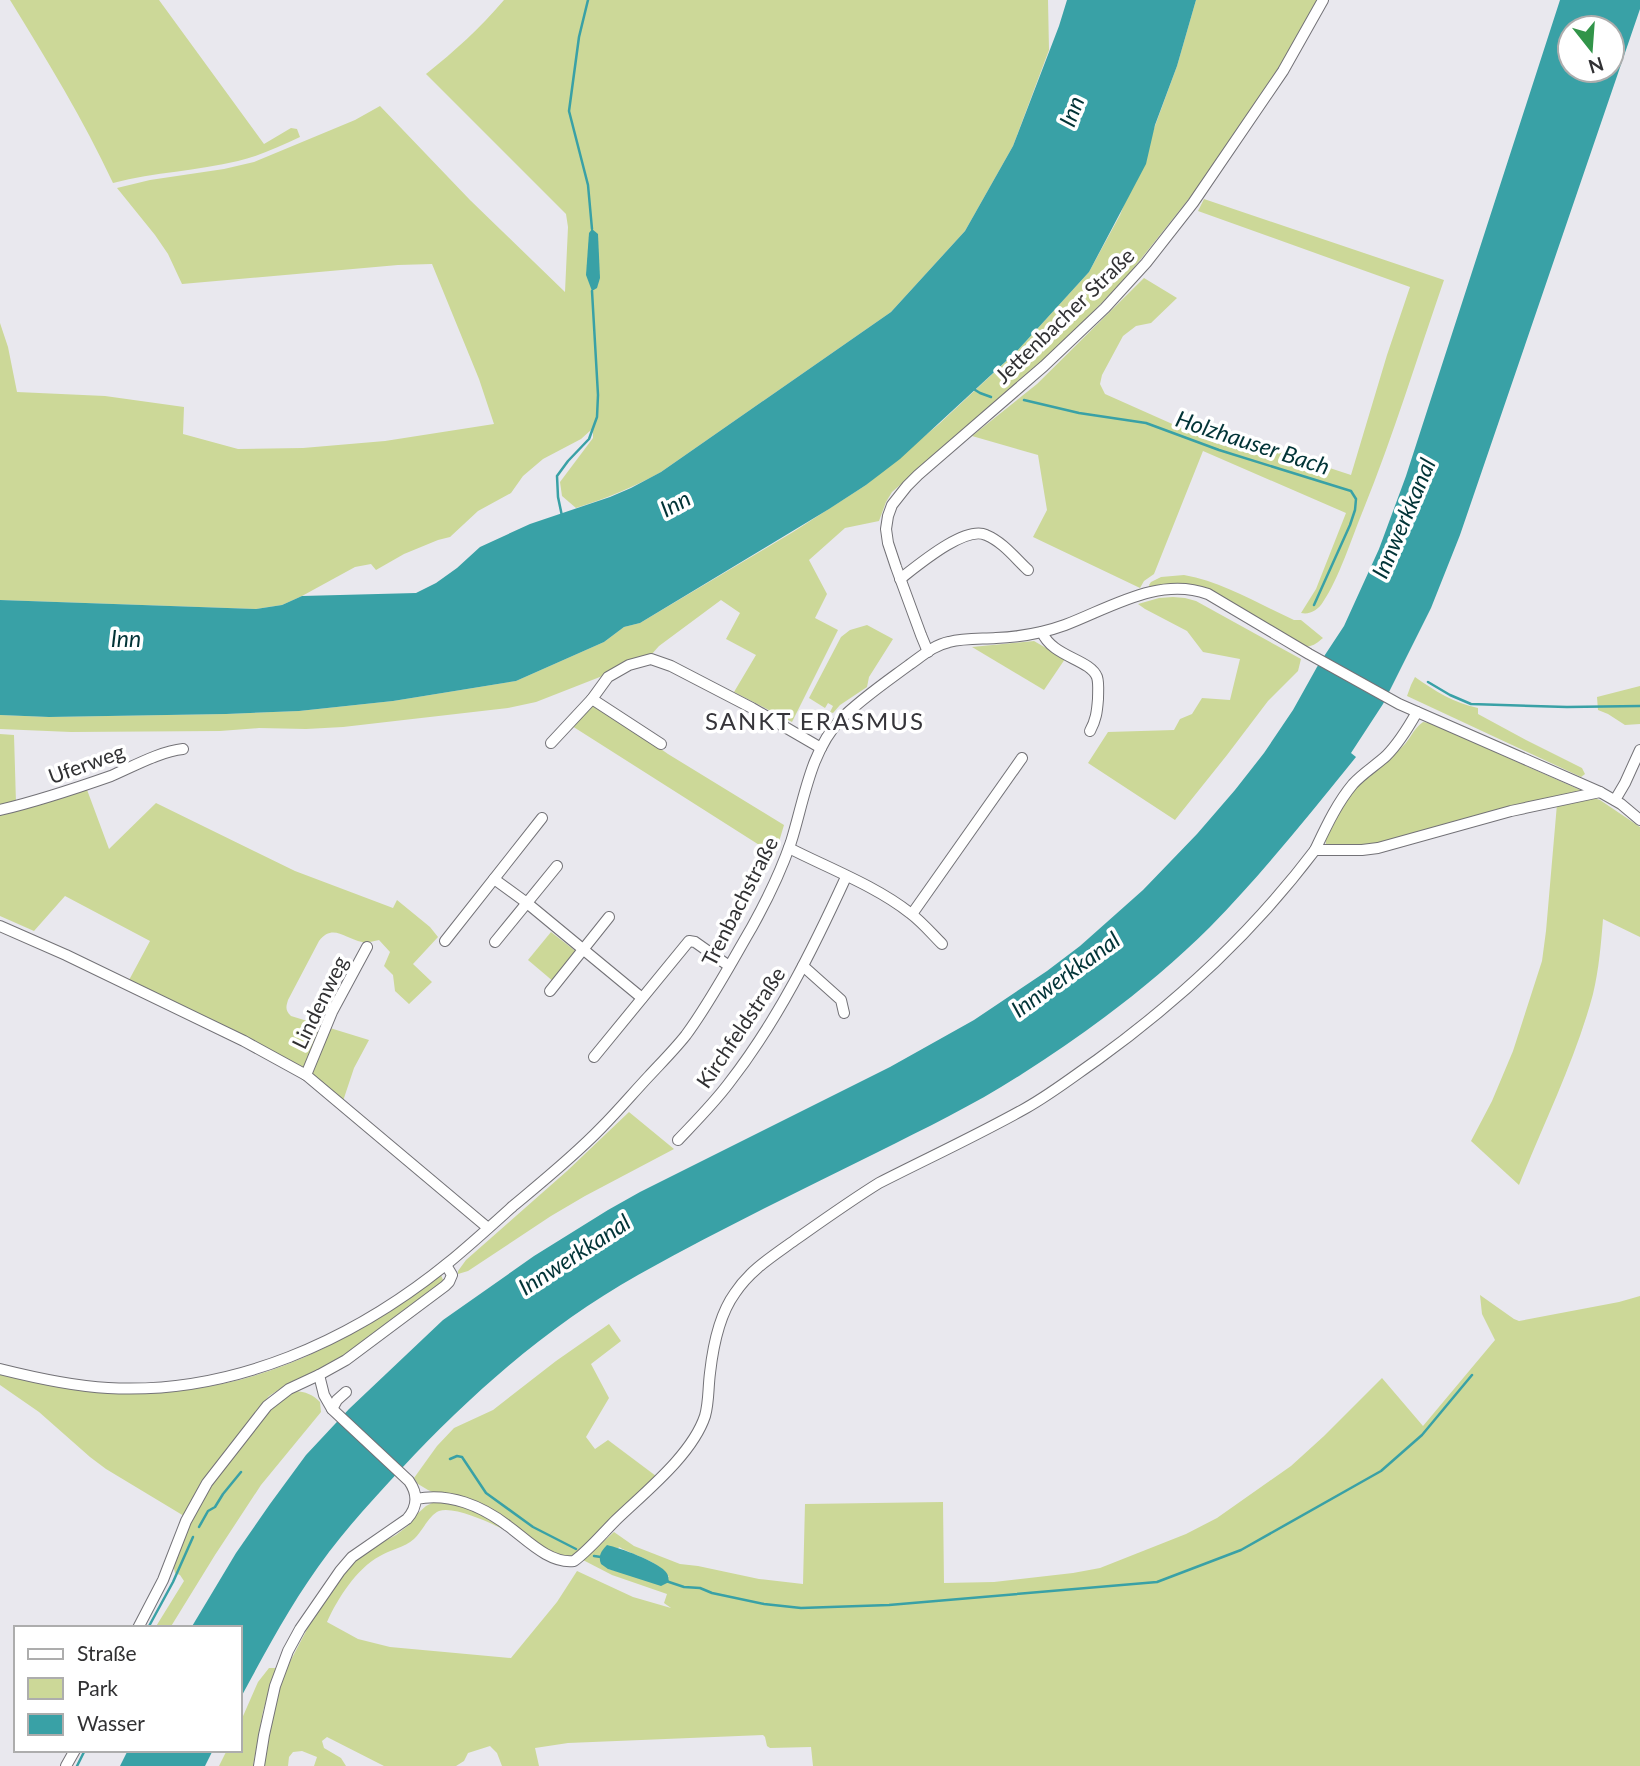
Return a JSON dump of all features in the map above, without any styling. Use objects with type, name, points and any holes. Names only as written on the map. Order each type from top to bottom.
[{"type":"street","name":"Jettenbacher Straße","points":[[928,652],[888,543],[888,516],[897,498],[918,475],[1105,308],[1146,263],[1193,203],[1283,71],[1323,0]]},
{"type":"street","points":[[900,579],[935,553],[972,533],[984,533],[1000,543],[1028,570]]},
{"type":"street","name":"Trenbachstraße","points":[[0,1369],[54,1381],[112,1388],[164,1387],[218,1379],[280,1361],[325,1342],[394,1301],[446,1265],[606,1124],[673,1051],[706,1006],[755,922],[789,848],[821,748],[834,727],[890,679],[940,645],[953,641],[1026,636],[1065,625],[1160,589],[1195,590],[1208,594],[1399,704],[1600,792],[1640,820]]},
{"type":"street","points":[[1042,632],[1051,646],[1092,670],[1097,677],[1097,714],[1090,731]]},
{"type":"street","points":[[551,743],[592,699],[608,677],[651,659],[660,661],[752,708],[821,748]]},
{"type":"street","points":[[592,699],[661,744]]},
{"type":"street","points":[[416,1499],[444,1497],[468,1503],[491,1515],[555,1558],[566,1562],[577,1559],[676,1461],[693,1439],[705,1414],[711,1360],[718,1331],[730,1301],[744,1281],[765,1262],[856,1197],[1028,1107],[1140,1029],[1214,965],[1290,883],[1315,850],[1352,785],[1398,742],[1417,712]]},
{"type":"street","name":"Uferweg","points":[[0,810],[62,793],[167,752],[183,749]]},
{"type":"street","points":[[1615,800],[1640,750]]},
{"type":"street","points":[[912,914],[1021,758]]},
{"type":"street","points":[[1315,850],[1378,848],[1511,811],[1600,792]]},
{"type":"street","points":[[445,941],[542,818]]},
{"type":"street","points":[[789,848],[879,892],[912,914],[942,944]]},
{"type":"street","points":[[495,942],[556,866]]},
{"type":"street","name":"Kirchfeldstraße","points":[[678,1140],[720,1094],[749,1056],[803,967],[846,877]]},
{"type":"street","points":[[494,879],[642,998]]},
{"type":"street","points":[[550,991],[609,917]]},
{"type":"street","points":[[0,926],[254,1045],[306,1075],[488,1228]]},
{"type":"street","points":[[594,1057],[689,941],[695,942],[729,966]]},
{"type":"street","name":"Lindenweg","points":[[306,1075],[332,1012],[367,947]]},
{"type":"street","name":"Kirchfeldstraße","points":[[803,967],[841,1000],[845,1013]]},
{"type":"street","points":[[139,1626],[163,1580],[186,1521],[207,1483],[267,1406],[289,1389],[319,1375],[364,1348],[445,1286],[452,1275],[446,1265]]},
{"type":"street","points":[[259,1766],[275,1686],[288,1651],[300,1629],[352,1557],[407,1519],[412,1514],[416,1499],[414,1489],[404,1476],[334,1411],[324,1395],[319,1375]]},
{"type":"street","points":[[334,1411],[337,1400],[346,1392]]},
{"type":"green space","points":[[10,0],[159,0],[264,144],[291,128],[297,129],[300,137],[262,154],[238,161],[113,183],[77,113]]},
{"type":"green space","points":[[504,0],[1048,0],[1049,50],[1013,146],[965,231],[891,312],[650,478],[576,508],[562,496],[560,482],[593,438],[591,430],[581,439],[543,459],[523,476],[511,493],[478,511],[450,537],[404,554],[376,570],[371,564],[355,567],[282,605],[256,609],[0,600],[0,323],[17,392],[105,396],[184,407],[183,434],[238,449],[303,448],[385,441],[494,424],[479,379],[432,264],[182,284],[168,254],[117,188],[254,162],[355,120],[380,106],[470,200],[565,292],[568,227],[566,214],[426,74],[467,39]]},
{"type":"green space","points":[[1196,0],[1317,0],[1287,55],[1246,117],[1195,191],[1125,279],[1021,381],[892,492],[879,521],[845,528],[809,560],[827,594],[815,618],[838,630],[792,722],[734,692],[756,655],[726,639],[740,613],[721,600],[659,646],[651,655],[536,702],[508,708],[306,729],[71,732],[0,729],[0,715],[49,717],[299,711],[393,701],[516,681],[604,642],[624,627],[640,623],[793,532],[866,485],[939,424],[1017,351],[1089,272],[1120,215],[1152,134],[1177,66]]},
{"type":"green space","points":[[1204,199],[1444,280],[1384,456],[1344,559],[1323,602],[1311,613],[1301,613],[1316,589],[1346,513],[1203,451],[1154,574],[1144,581],[1140,588],[1033,537],[1047,510],[1038,455],[972,436],[1037,384],[1144,278],[1177,298],[1151,323],[1136,326],[1123,336],[1102,375],[1100,384],[1105,394],[1215,443],[1251,453],[1257,438],[1278,451],[1351,475],[1410,287],[1198,211]]},
{"type":"green space","points":[[1184,575],[1213,583],[1294,620],[1301,620],[1323,638],[1312,645],[1304,646],[1190,584],[1149,585],[1161,577]]},
{"type":"green space","points":[[1173,597],[1196,601],[1301,659],[1298,671],[1268,701],[1175,820],[1088,763],[1108,732],[1174,730],[1180,719],[1192,714],[1202,698],[1230,700],[1240,659],[1203,652],[1187,631],[1138,604]]},
{"type":"green space","points":[[867,625],[893,639],[869,677],[867,687],[840,705],[833,713],[830,712],[833,706],[828,703],[825,708],[809,698],[841,637],[850,630]]},
{"type":"green space","points":[[1034,641],[1065,659],[1044,690],[972,647]]},
{"type":"green space","points":[[1415,677],[1445,696],[1478,708],[1478,714],[1582,768],[1585,774],[1581,777],[1407,696]]},
{"type":"green space","points":[[1640,686],[1640,724],[1625,725],[1598,710],[1597,697]]},
{"type":"green space","points":[[592,701],[668,754],[784,825],[775,855],[572,726]]},
{"type":"green space","points":[[1423,722],[1587,793],[1388,843],[1331,847],[1326,845],[1331,822],[1351,792],[1402,747]]},
{"type":"green space","points":[[0,734],[14,735],[16,803],[0,807]]},
{"type":"green space","points":[[86,787],[109,849],[156,803],[295,871],[393,908],[397,900],[430,927],[438,937],[413,964],[432,982],[409,1004],[395,991],[393,975],[384,966],[390,952],[379,940],[364,943],[334,933],[329,933],[319,941],[288,1000],[286,1008],[291,1016],[369,1040],[354,1068],[343,1101],[128,982],[150,941],[65,896],[34,931],[0,916],[0,812]]},
{"type":"green space","points":[[1594,798],[1640,827],[1640,937],[1603,919],[1597,975],[1586,1018],[1519,1185],[1471,1141],[1492,1101],[1513,1051],[1542,961],[1557,804]]},
{"type":"green space","points":[[551,932],[578,953],[554,982],[528,960]]},
{"type":"green space","points":[[629,1112],[674,1149],[585,1196],[468,1271],[458,1274],[466,1260]]},
{"type":"green space","points":[[439,1275],[443,1280],[438,1285],[355,1349],[269,1396],[225,1452],[184,1516],[106,1469],[39,1412],[0,1385],[0,1374],[82,1390],[123,1393],[163,1392],[243,1379],[322,1349]]},
{"type":"green space","points":[[1480,1295],[1519,1321],[1640,1296],[1640,1766],[813,1766],[811,1747],[770,1748],[763,1735],[568,1743],[535,1748],[539,1766],[502,1766],[497,1753],[490,1746],[468,1753],[464,1761],[456,1766],[384,1766],[327,1737],[322,1741],[324,1748],[341,1758],[346,1766],[314,1766],[317,1757],[302,1751],[293,1752],[288,1766],[263,1766],[275,1697],[282,1677],[314,1616],[349,1567],[364,1552],[396,1535],[426,1506],[434,1502],[442,1500],[485,1514],[505,1530],[463,1513],[439,1511],[410,1542],[363,1568],[342,1594],[327,1622],[358,1639],[390,1647],[511,1658],[557,1602],[577,1571],[633,1597],[671,1608],[664,1603],[667,1594],[612,1575],[583,1560],[614,1532],[634,1546],[680,1564],[759,1579],[803,1584],[805,1504],[943,1502],[944,1583],[994,1582],[1073,1573],[1100,1568],[1186,1534],[1217,1518],[1291,1466],[1382,1378],[1423,1426],[1495,1340],[1482,1314]],"holes":[[[619,1547],[653,1563],[669,1577],[608,1569]]]},
{"type":"green space","points":[[609,1324],[621,1341],[591,1364],[609,1398],[586,1437],[595,1449],[608,1440],[656,1476],[576,1554],[569,1557],[545,1550],[516,1529],[418,1484],[414,1478],[454,1428],[493,1410]]},
{"type":"green space","points":[[295,1391],[302,1392],[320,1402],[321,1412],[261,1485],[171,1626],[156,1626],[184,1581],[175,1573],[173,1564],[195,1513],[218,1474],[258,1422],[278,1402]]},
{"type":"green space","points":[[269,1668],[276,1668],[263,1711],[253,1766],[219,1766],[226,1752],[242,1752],[242,1718],[258,1682]]},
{"type":"water","name":"Inn","points":[[1067,0],[1196,0],[1177,66],[1155,125],[1146,164],[1089,272],[1017,351],[900,459],[866,485],[640,623],[624,627],[604,642],[516,681],[393,701],[299,711],[49,717],[0,715],[0,600],[256,609],[282,605],[302,596],[416,593],[457,568],[480,547],[530,524],[610,497],[661,472],[891,312],[965,231],[1013,146]]},
{"type":"water","name":"Innwerkkanal","points":[[1560,0],[1640,0],[1640,9],[1626,50],[1626,14],[1556,14],[1556,84],[1614,84],[1460,535],[1431,608],[1383,704],[1351,753],[1356,757],[1303,822],[1248,886],[1189,947],[1144,987],[1071,1041],[969,1106],[727,1227],[638,1275],[573,1316],[513,1362],[429,1440],[337,1541],[293,1606],[242,1695],[242,1626],[192,1626],[236,1553],[270,1504],[306,1455],[349,1409],[443,1320],[534,1256],[640,1192],[890,1067],[974,1020],[1080,946],[1143,890],[1235,790],[1293,710],[1344,626],[1379,549],[1406,476]]},
{"type":"water","points":[[592,229],[598,234],[600,278],[597,288],[592,291],[586,275],[589,233]]},
{"type":"water","points":[[607,1545],[654,1563],[666,1572],[669,1582],[661,1586],[608,1569],[601,1564],[600,1558]]},
{"type":"water","points":[[127,1752],[212,1752],[205,1766],[120,1766]]},
{"type":"waterway","points":[[588,0],[579,37],[569,111],[588,185],[592,229]]},
{"type":"waterway","points":[[562,516],[557,476],[589,439],[597,417],[592,291]]},
{"type":"waterway","name":"Holzhauser Bach","points":[[972,388],[991,397]]},
{"type":"waterway","name":"Holzhauser Bach","points":[[1024,400],[1079,413],[1146,423],[1219,450],[1351,491],[1356,499],[1355,510],[1314,605]]},
{"type":"waterway","name":"Holzhauser Bach","points":[[1428,682],[1471,704],[1640,706]]},
{"type":"waterway","points":[[666,1581],[764,1604],[801,1608],[889,1605],[1157,1582],[1241,1550],[1381,1471],[1422,1435],[1472,1375]]},
{"type":"waterway","points":[[450,1459],[462,1457],[486,1493],[533,1527],[576,1549]]},
{"type":"waterway","points":[[199,1527],[208,1511],[215,1507],[241,1472]]},
{"type":"waterway","points":[[149,1626],[193,1537]]},
{"type":"waterway","points":[[594,1556],[601,1557]]},
{"type":"waterway","points":[[77,1766],[84,1752]]},
{"type":"district","name":"SANKT ERASMUS","points":[[815,720]]}]
